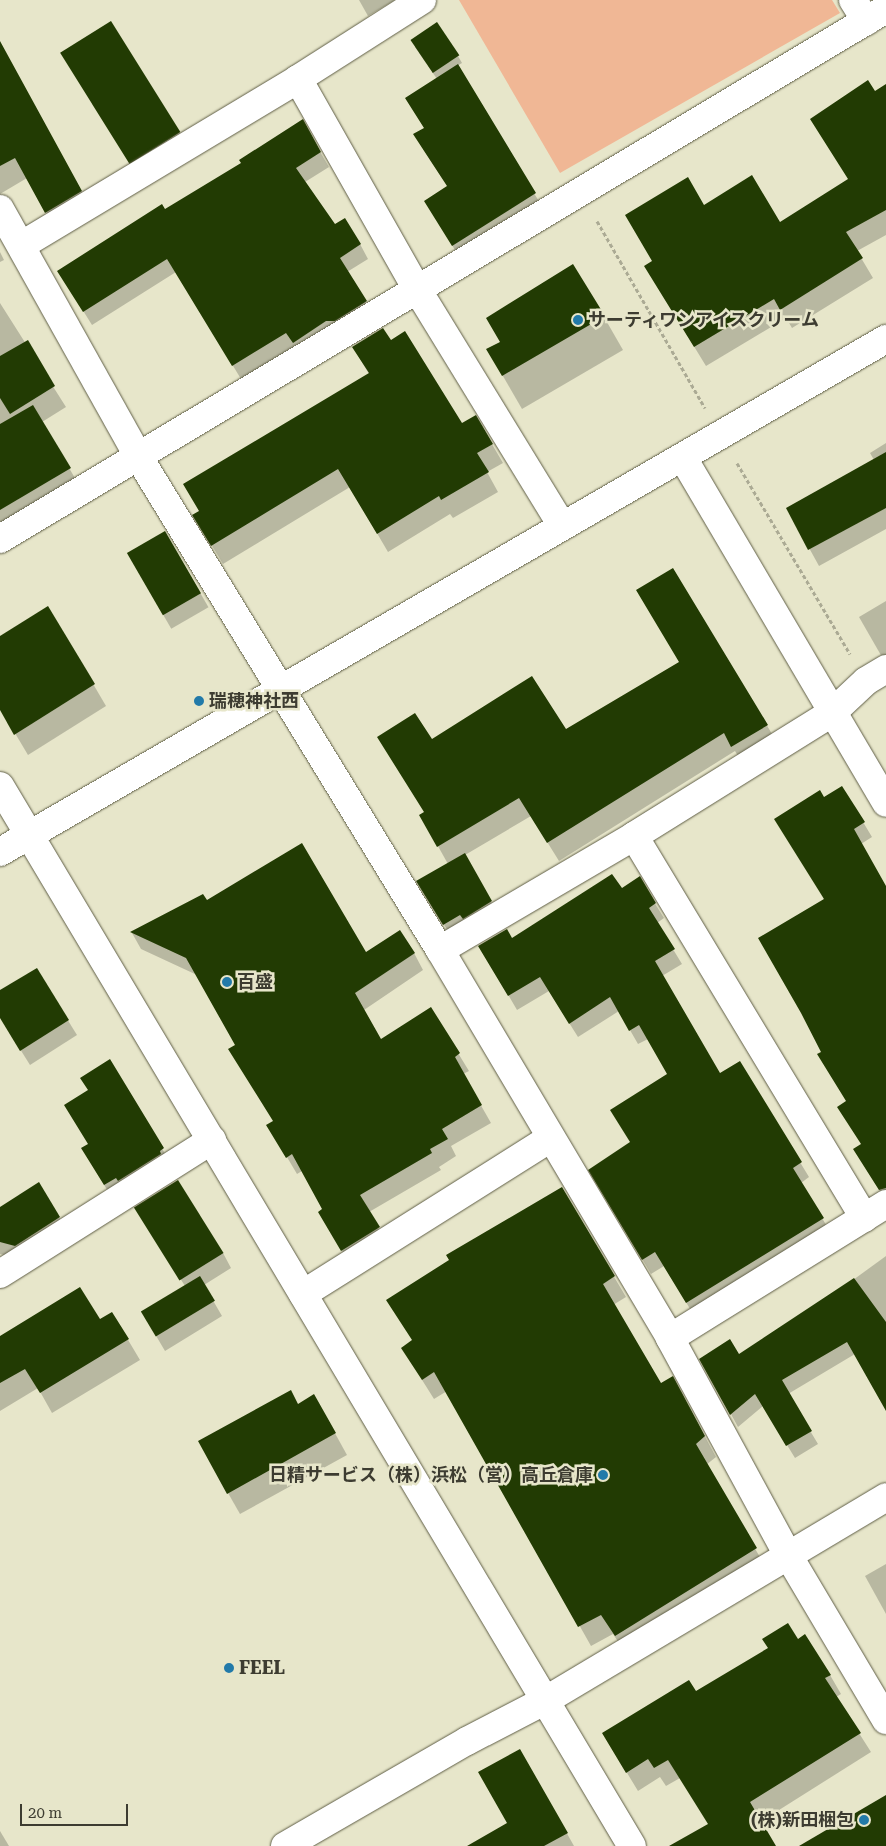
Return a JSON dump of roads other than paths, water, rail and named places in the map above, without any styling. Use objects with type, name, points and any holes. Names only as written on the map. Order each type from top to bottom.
[{"type":"street","points":[[22,245],[298,79],[422,0]]},
{"type":"street","points":[[0,539],[417,289],[868,10]]},
{"type":"street","points":[[298,79],[417,289],[562,526]]},
{"type":"street","points":[[0,209],[22,245],[138,456],[440,950],[549,1139],[670,1338],[788,1555],[886,1720]]},
{"type":"street","points":[[0,852],[886,339]]},
{"type":"street","points":[[683,458],[886,803]]},
{"type":"street","points":[[440,950],[634,836],[833,712],[866,681],[886,669]]},
{"type":"street","points":[[0,786],[632,1846]]},
{"type":"street","points":[[634,836],[875,1211],[670,1338]]},
{"type":"street","points":[[303,1294],[549,1139]]},
{"type":"street","points":[[0,1274],[212,1140]]},
{"type":"street","points":[[285,1846],[467,1741],[546,1700],[886,1497]]},
{"type":"place","name":"サーティワンアイスクリーム","points":[[578,320]]},
{"type":"place","name":"瑞穂神社西","points":[[199,701]]},
{"type":"place","name":"百盛","points":[[227,982]]},
{"type":"place","name":"日精サービス（株）浜松（営）高丘倉庫","points":[[603,1475]]},
{"type":"place","name":"FEEL","points":[[229,1668]]},
{"type":"place","name":"(株)新田梱包","points":[[864,1820]]}]
